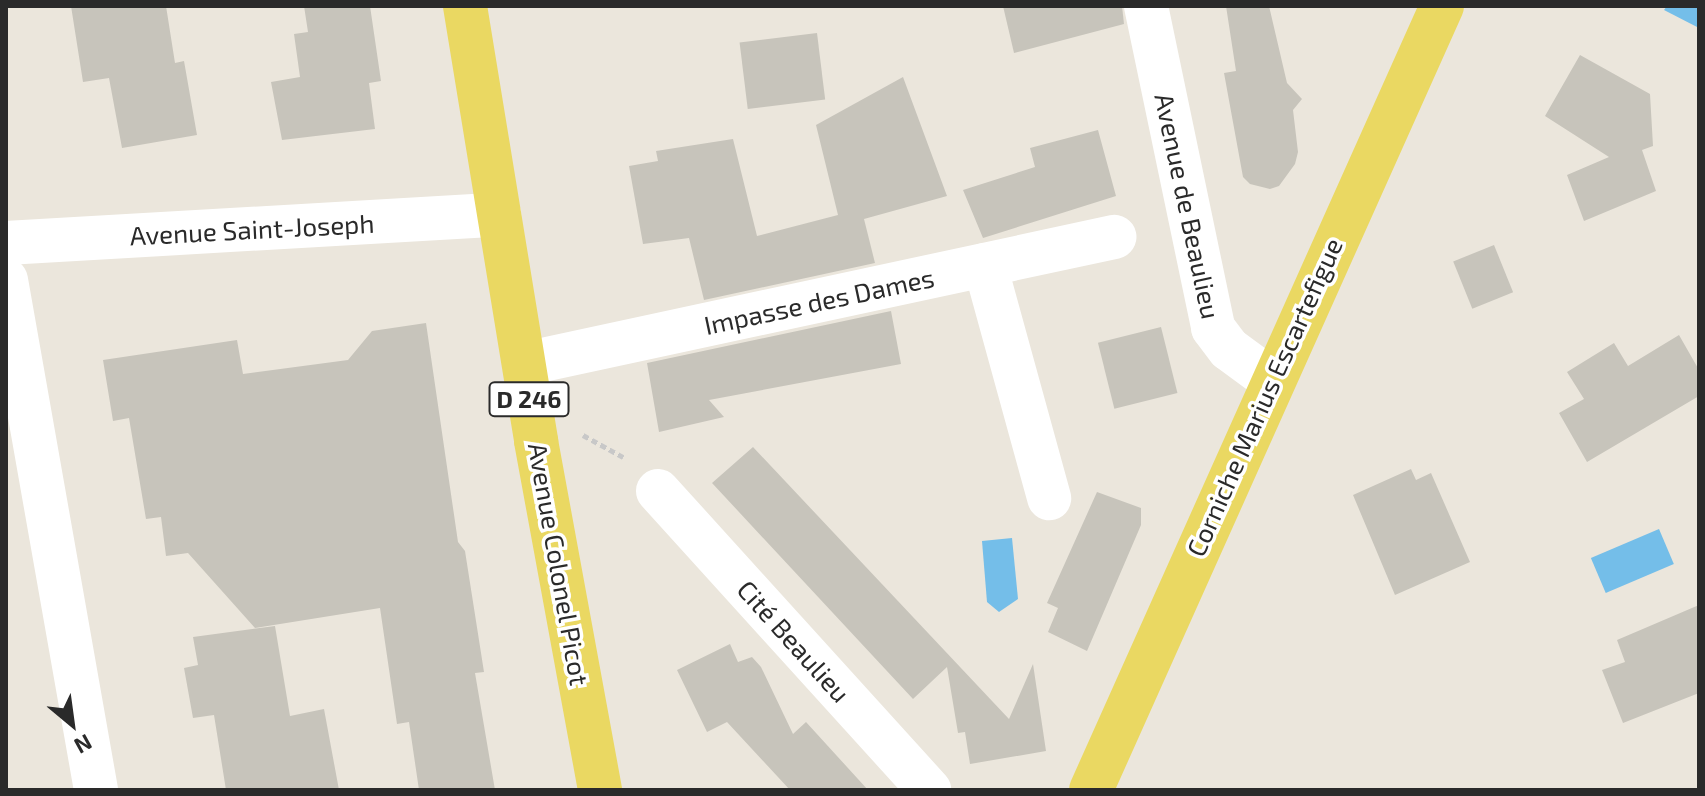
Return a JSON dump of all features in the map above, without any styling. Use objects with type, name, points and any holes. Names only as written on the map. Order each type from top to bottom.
[{"type":"main road","name":"Avenue Colonel Picot","points":[[465,6],[536,441],[600,790]]},
{"type":"main road","name":"Corniche Marius Escartefigue","points":[[1091,790],[1271,380],[1442,6]]},
{"type":"street","name":"Avenue de Beaulieu","points":[[1146,6],[1213,328],[1229,349],[1271,380]]},
{"type":"street","name":"Avenue Saint-Joseph","points":[[6,243],[499,215]]},
{"type":"street","name":"Impasse des Dames","points":[[524,364],[1114,237]]},
{"type":"street","points":[[985,265],[1049,498]]},
{"type":"street","points":[[6,280],[96,790]]},
{"type":"street","name":"Cité Beaulieu","points":[[658,491],[929,790]]},
{"type":"path","points":[[536,441],[582,435],[596,439],[658,491]]},
{"type":"water","points":[[1667,6],[1699,6],[1699,28],[1664,10]]},
{"type":"water","points":[[1659,529],[1674,564],[1606,593],[1591,558]]},
{"type":"water","points":[[1012,538],[1018,599],[999,612],[987,602],[982,541]]},
{"type":"building","points":[[71,6],[166,6],[175,63],[184,61],[197,135],[122,148],[109,78],[83,82]]},
{"type":"building","points":[[304,6],[370,6],[381,81],[369,83],[375,129],[282,140],[271,82],[300,77],[294,34],[308,32]]},
{"type":"building","points":[[1003,6],[1122,6],[1124,24],[1014,53]]},
{"type":"building","points":[[1226,6],[1269,6],[1287,83],[1302,99],[1293,110],[1298,152],[1295,164],[1279,186],[1270,189],[1250,184],[1243,177],[1224,73],[1236,71]]},
{"type":"building","points":[[817,33],[825,100],[748,109],[740,43]]},
{"type":"building","points":[[1580,55],[1650,94],[1653,146],[1642,150],[1656,191],[1584,221],[1567,175],[1609,157],[1545,116]]},
{"type":"building","points":[[903,77],[947,196],[864,219],[875,263],[704,300],[689,238],[643,244],[629,166],[658,161],[656,151],[733,139],[757,236],[838,215],[816,125]]},
{"type":"building","points":[[1098,130],[1116,196],[983,238],[963,190],[1035,167],[1030,148]]},
{"type":"building","points":[[1494,245],[1513,292],[1472,309],[1453,261]]},
{"type":"building","points":[[891,311],[901,364],[709,400],[724,417],[659,432],[647,363]]},
{"type":"building","points":[[426,323],[458,542],[465,551],[484,672],[475,673],[495,790],[419,790],[409,722],[397,724],[380,608],[255,628],[188,553],[166,556],[161,517],[146,519],[129,418],[113,421],[103,360],[237,340],[243,374],[348,360],[372,331]]},
{"type":"building","points":[[1161,327],[1177,393],[1114,409],[1098,343]]},
{"type":"building","points":[[1679,335],[1699,370],[1699,396],[1587,462],[1559,413],[1584,399],[1567,372],[1614,343],[1628,366]]},
{"type":"building","points":[[753,447],[1009,719],[1033,664],[1046,751],[970,764],[965,732],[958,733],[947,667],[913,699],[712,483]]},
{"type":"building","points":[[1411,469],[1416,480],[1431,473],[1470,562],[1395,595],[1353,495]]},
{"type":"building","points":[[1097,492],[1141,508],[1141,525],[1087,651],[1048,632],[1058,608],[1047,603]]},
{"type":"building","points":[[1699,605],[1699,693],[1623,723],[1602,670],[1625,662],[1617,640]]},
{"type":"building","points":[[275,626],[290,716],[324,709],[339,790],[226,790],[214,715],[193,718],[184,668],[198,665],[193,637]]},
{"type":"building","points":[[730,644],[738,662],[752,657],[761,667],[793,734],[806,722],[868,790],[790,790],[727,722],[707,732],[677,670]]}]
